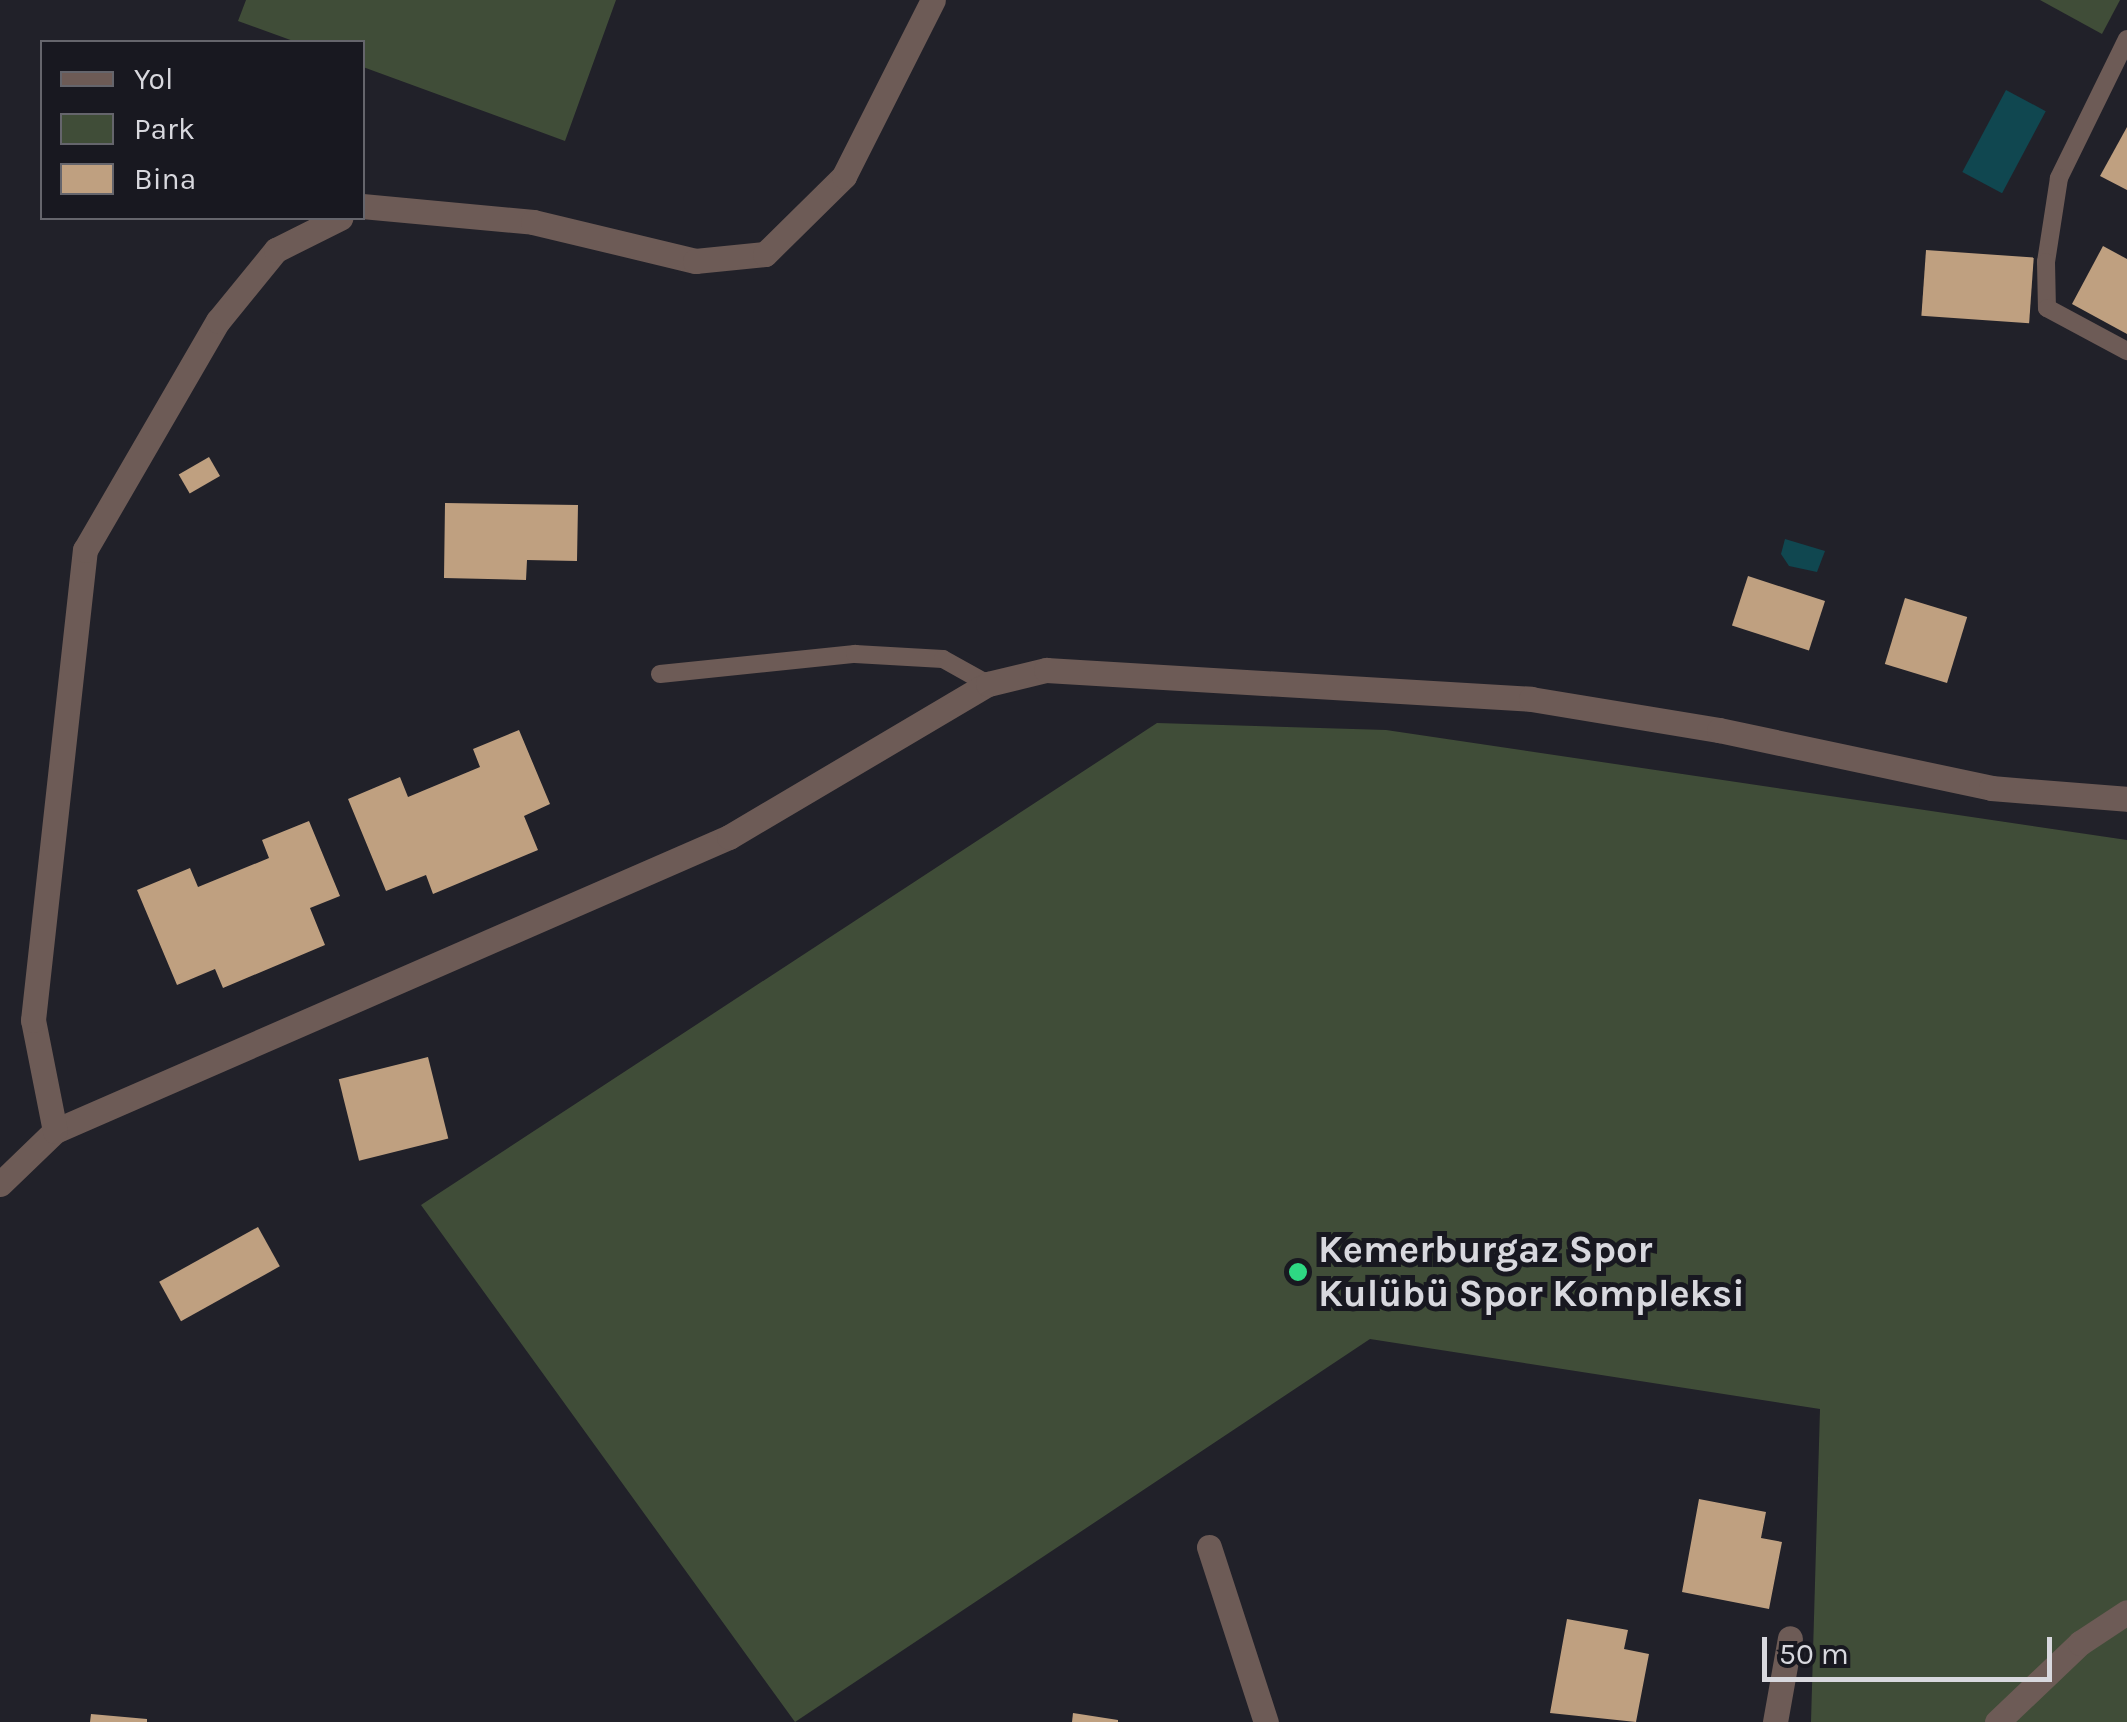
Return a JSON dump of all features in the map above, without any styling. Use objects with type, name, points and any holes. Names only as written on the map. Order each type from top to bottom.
[{"type":"street","points":[[365,206],[533,222],[694,261],[765,254],[844,176],[933,0]]},
{"type":"street","points":[[55,1131],[33,1020],[85,550],[218,320],[276,250],[336,220]]},
{"type":"street","points":[[0,1184],[55,1131],[729,837],[988,684],[1074,668],[1531,698],[1991,788],[2127,799]]},
{"type":"street","points":[[1209,1547],[1266,1722]]},
{"type":"street","points":[[1998,1722],[2080,1643],[2127,1612]]},
{"type":"street","points":[[1775,1722],[1790,1638]]},
{"type":"lane","points":[[2127,40],[2059,178],[2046,262],[2047,308],[2127,351]]},
{"type":"lane","points":[[660,674],[854,654],[943,659],[988,684]]},
{"type":"green space","points":[[246,0],[616,0],[565,141],[365,68],[365,40],[290,40],[238,21]]},
{"type":"green space","points":[[2040,0],[2120,0],[2102,34]]},
{"type":"green space","name":"Kemerburgaz Spor Kulübü Spor Kompleksi","points":[[1157,723],[1386,730],[2127,840],[2127,1722],[1811,1722],[1820,1409],[1370,1339],[795,1722],[421,1205]]},
{"type":"water","points":[[2006,90],[2046,111],[2002,193],[1962,172]]},
{"type":"water","points":[[1785,539],[1825,551],[1817,572],[1789,566],[1781,554]]},
{"type":"building","points":[[2127,127],[2127,190],[2100,176]]},
{"type":"building","points":[[2103,246],[2127,259],[2127,334],[2072,304]]},
{"type":"building","points":[[1926,250],[2034,258],[2029,323],[1921,316]]},
{"type":"building","points":[[209,457],[220,476],[190,494],[179,474]]},
{"type":"building","points":[[445,503],[578,505],[577,561],[527,560],[526,580],[444,578]]},
{"type":"building","points":[[1748,576],[1825,601],[1809,650],[1732,625]]},
{"type":"building","points":[[1905,598],[1967,617],[1947,683],[1885,664]]},
{"type":"building","points":[[519,730],[550,804],[524,816],[538,850],[433,894],[426,875],[386,891],[348,799],[400,777],[408,797],[480,767],[473,749]]},
{"type":"building","points":[[309,821],[340,896],[310,908],[325,945],[223,988],[215,969],[177,985],[137,890],[190,868],[198,887],[269,858],[262,840]]},
{"type":"building","points":[[428,1057],[448,1139],[359,1161],[339,1079]]},
{"type":"building","points":[[258,1227],[280,1266],[181,1321],[159,1282]]},
{"type":"building","points":[[1699,1499],[1766,1512],[1761,1538],[1782,1542],[1769,1609],[1682,1592]]},
{"type":"building","points":[[1567,1619],[1628,1630],[1624,1649],[1649,1654],[1636,1722],[1550,1713]]},
{"type":"building","points":[[1073,1713],[1118,1720],[1118,1722],[1072,1722]]},
{"type":"building","points":[[91,1714],[147,1719],[147,1722],[90,1722]]},
{"type":"place","name":"Kemerburgaz Spor Kulübü Spor Kompleksi","points":[[1298,1272]]}]
